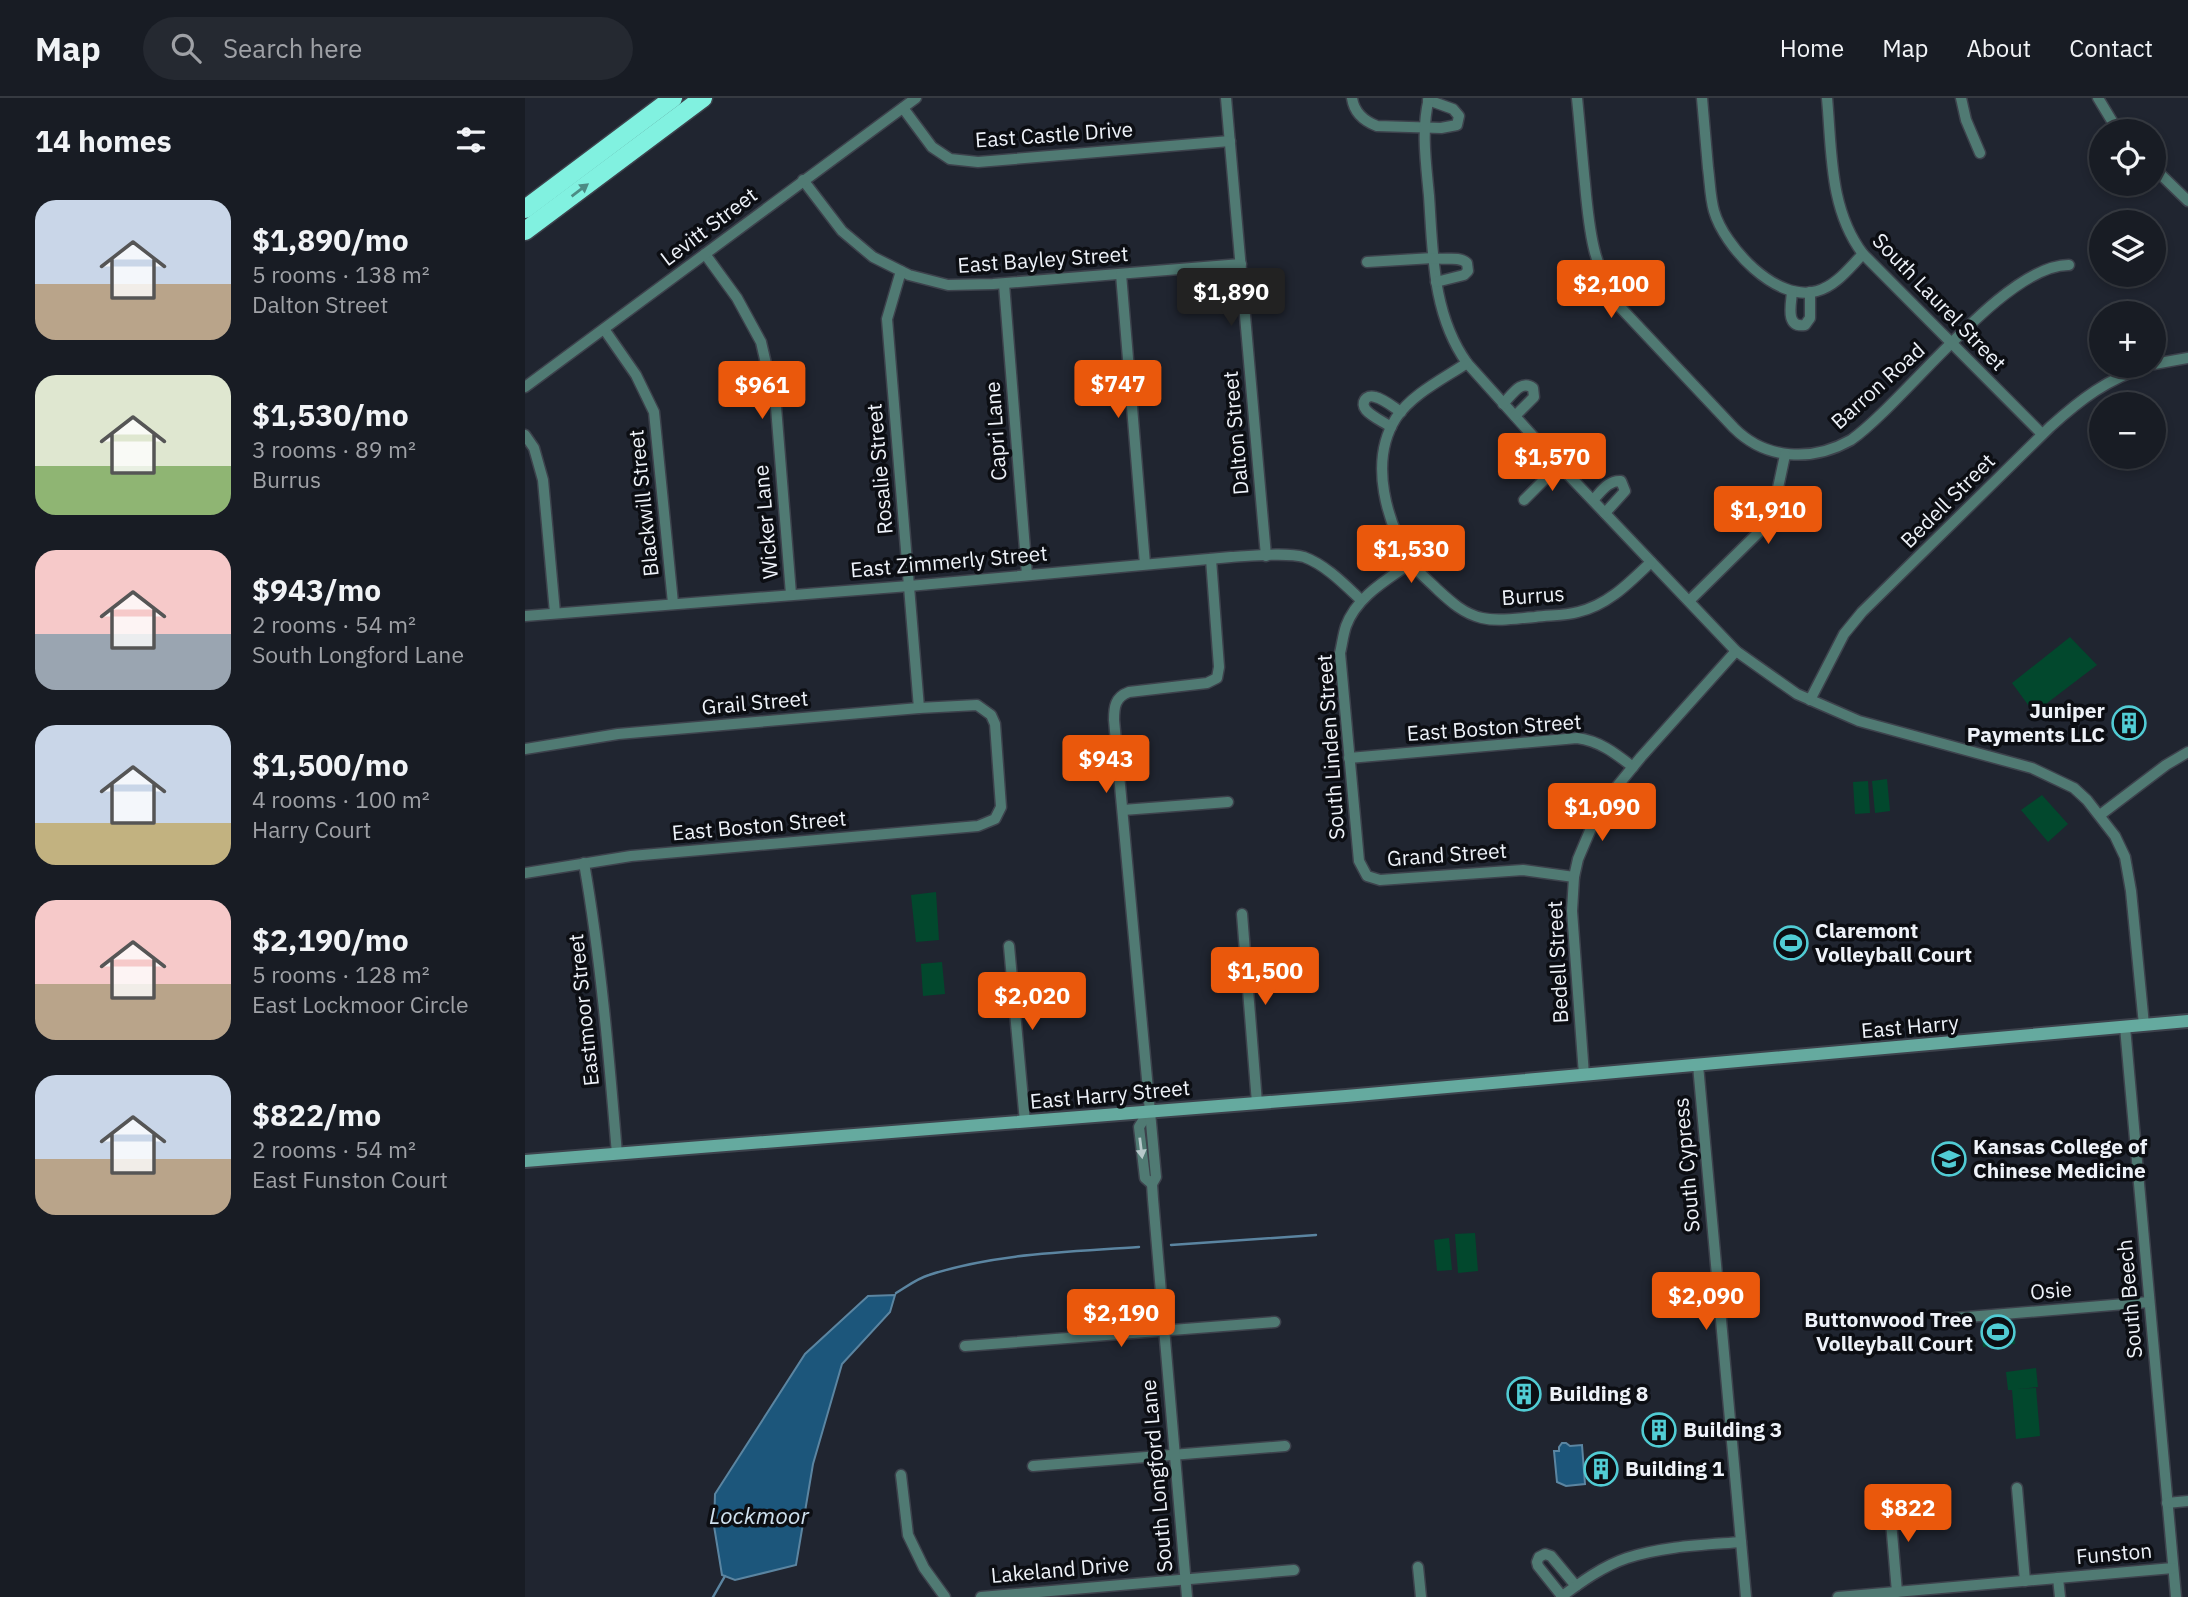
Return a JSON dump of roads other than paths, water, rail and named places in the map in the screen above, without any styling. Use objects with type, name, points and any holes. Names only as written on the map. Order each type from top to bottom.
[{"type":"highway","points":[[525,209],[673,98]]},
{"type":"highway","points":[[525,231],[703,98]]},
{"type":"main road","points":[[2125,1027],[2188,1021]]},
{"type":"main road","name":"East Harry","points":[[1697,1065],[2125,1027]]},
{"type":"main road","name":"East Harry Street","points":[[525,1161],[1697,1065]]},
{"type":"street","name":"Levitt Street","points":[[525,387],[916,98]]},
{"type":"street","name":"Dalton Street","points":[[1226,98],[1266,556]]},
{"type":"street","points":[[1352,98],[1353,106],[1359,114],[1373,124],[1384,127],[1424,128],[1451,127],[1457,125],[1459,119],[1456,111],[1428,99],[1424,128],[1436,282],[1445,320],[1456,346],[1467,363],[1503,404],[1736,651],[1797,694],[1859,721],[2032,768],[2074,788],[2100,815],[2115,836],[2125,857],[2131,891],[2144,1026]]},
{"type":"street","points":[[1577,98],[1591,241],[1601,275],[1613,297],[1740,434],[1761,448],[1785,455],[1775,502],[1759,532],[1689,601]]},
{"type":"street","points":[[1702,98],[1711,197],[1718,222],[1727,238],[1761,274],[1777,287],[1791,292],[1810,292],[1833,283],[1863,254]]},
{"type":"street","name":"South Laurel Street","points":[[1827,98],[1838,202],[1850,234],[1863,254],[2042,434]]},
{"type":"street","points":[[1961,98],[1966,120],[1980,153]]},
{"type":"street","points":[[2098,98],[2111,119]]},
{"type":"street","name":"East Castle Drive","points":[[903,108],[932,147],[950,159],[978,162],[1230,141]]},
{"type":"street","points":[[2166,179],[2187,199]]},
{"type":"street","name":"East Bayley Street","points":[[803,180],[842,231],[873,257],[901,271],[948,285],[1004,284],[1241,264]]},
{"type":"street","name":"Wicker Lane","points":[[705,254],[737,298],[761,342],[776,407],[791,594]]},
{"type":"street","points":[[1367,262],[1433,258],[1463,259],[1467,262],[1468,268],[1464,275],[1436,282]]},
{"type":"street","name":"Barron Road","points":[[1785,455],[1814,454],[1851,440],[2008,292],[2048,268],[2069,265]]},
{"type":"street","name":"Rosalie Street","points":[[901,271],[887,319],[919,708]]},
{"type":"street","points":[[1121,274],[1145,564]]},
{"type":"street","name":"Capri Lane","points":[[1004,284],[1027,575]]},
{"type":"street","points":[[1791,292],[1791,319],[1799,326],[1808,324],[1810,318],[1810,292]]},
{"type":"street","name":"Blackwill Street","points":[[604,329],[636,375],[654,412],[673,603]]},
{"type":"street","points":[[2166,362],[2188,358]]},
{"type":"street","name":"Burrus","points":[[1467,363],[1414,399],[1391,426],[1385,443],[1385,496],[1394,527],[1412,562],[1455,606],[1483,618],[1512,619],[1577,613],[1599,605],[1621,590],[1651,562]]},
{"type":"street","name":"Bedell Street","points":[[1810,700],[1844,634],[1862,612],[2081,398],[2116,378]]},
{"type":"street","points":[[1503,404],[1523,385],[1528,384],[1533,388],[1534,397],[1515,416]]},
{"type":"street","points":[[1391,426],[1365,409],[1363,404],[1366,399],[1370,396],[1376,397],[1401,412]]},
{"type":"street","points":[[525,435],[534,448],[543,480],[555,613]]},
{"type":"street","points":[[1524,500],[1559,465]]},
{"type":"street","points":[[1593,500],[1607,485],[1621,481],[1625,491],[1605,513]]},
{"type":"street","name":"East Zimmerly Street","points":[[525,616],[1266,556],[1303,557],[1332,574],[1361,600]]},
{"type":"street","name":"South Longford Lane","points":[[1187,1597],[1152,1184],[1156,1177],[1114,720],[1116,702],[1129,692],[1207,683],[1217,678],[1219,667],[1211,559]]},
{"type":"street","name":"South Linden Street","points":[[1365,873],[1359,861],[1340,653],[1346,625],[1361,600],[1412,562]]},
{"type":"street","name":"Bedell Street","points":[[1584,1075],[1571,911],[1574,877],[1581,851],[1610,795],[1736,651]]},
{"type":"street","name":"Grail Street","points":[[525,749],[618,734],[977,705],[987,712],[995,724],[1001,807],[995,819]]},
{"type":"street","name":"East Boston Street","points":[[1349,758],[1577,738],[1606,747],[1633,767]]},
{"type":"street","points":[[2100,815],[2165,765],[2188,752]]},
{"type":"street","points":[[1123,810],[1228,802]]},
{"type":"street","name":"East Boston Street","points":[[525,873],[631,856],[978,827],[995,819]]},
{"type":"street","name":"Eastmoor Street","points":[[585,863],[599,954],[617,1154]]},
{"type":"street","name":"Grand Street","points":[[1365,873],[1380,880],[1523,870],[1574,877]]},
{"type":"street","points":[[1242,914],[1257,1102]]},
{"type":"street","points":[[1009,946],[1025,1122]]},
{"type":"street","name":"South Beech","points":[[2125,1027],[2176,1597]]},
{"type":"street","name":"South Cypress","points":[[1697,1065],[1746,1597]]},
{"type":"street","name":"Osie","points":[[1955,1318],[2149,1302]]},
{"type":"street","points":[[965,1346],[1275,1322]]},
{"type":"street","points":[[1033,1466],[1285,1446]]},
{"type":"street","points":[[901,1475],[908,1535],[924,1568],[946,1597]]},
{"type":"street","points":[[1837,1597],[2025,1581],[2017,1488]]},
{"type":"street","points":[[1889,1498],[1897,1592]]},
{"type":"street","points":[[2167,1503],[2188,1502]]},
{"type":"street","points":[[1576,1586],[1551,1556],[1545,1554],[1539,1557],[1538,1566],[1562,1597],[1591,1576],[1626,1558],[1673,1548],[1741,1542]]},
{"type":"street","points":[[1417,1567],[1421,1597]]},
{"type":"street","name":"Funston","points":[[2025,1581],[2172,1568]]},
{"type":"street","name":"Lakeland Drive","points":[[981,1597],[1294,1570]]},
{"type":"street","points":[[2059,1578],[2060,1597]]},
{"type":"water","name":"Lockmoor","points":[[895,1295],[890,1312],[842,1364],[813,1464],[796,1565],[735,1580],[722,1575],[714,1526],[715,1494],[805,1354],[868,1296]]},
{"type":"water","points":[[1562,1443],[1570,1446],[1582,1445],[1585,1484],[1566,1486],[1557,1482],[1554,1451],[1559,1451]]},
{"type":"waterway","points":[[1171,1245],[1316,1235]]},
{"type":"waterway","points":[[896,1293],[925,1276],[980,1262],[1139,1247]]},
{"type":"waterway","points":[[713,1597],[725,1576]]},
{"type":"place","name":"Juniper Payments LLC","points":[[2129,723]]},
{"type":"place","name":"Claremont Volleyball Court","points":[[1791,943]]},
{"type":"place","name":"Kansas College of Chinese Medicine","points":[[1949,1159]]},
{"type":"place","name":"Buttonwood Tree Volleyball Court","points":[[1998,1332]]},
{"type":"place","name":"Building 8","points":[[1524,1394]]},
{"type":"place","name":"Building 3","points":[[1659,1430]]},
{"type":"place","name":"Building 1","points":[[1601,1469]]}]
